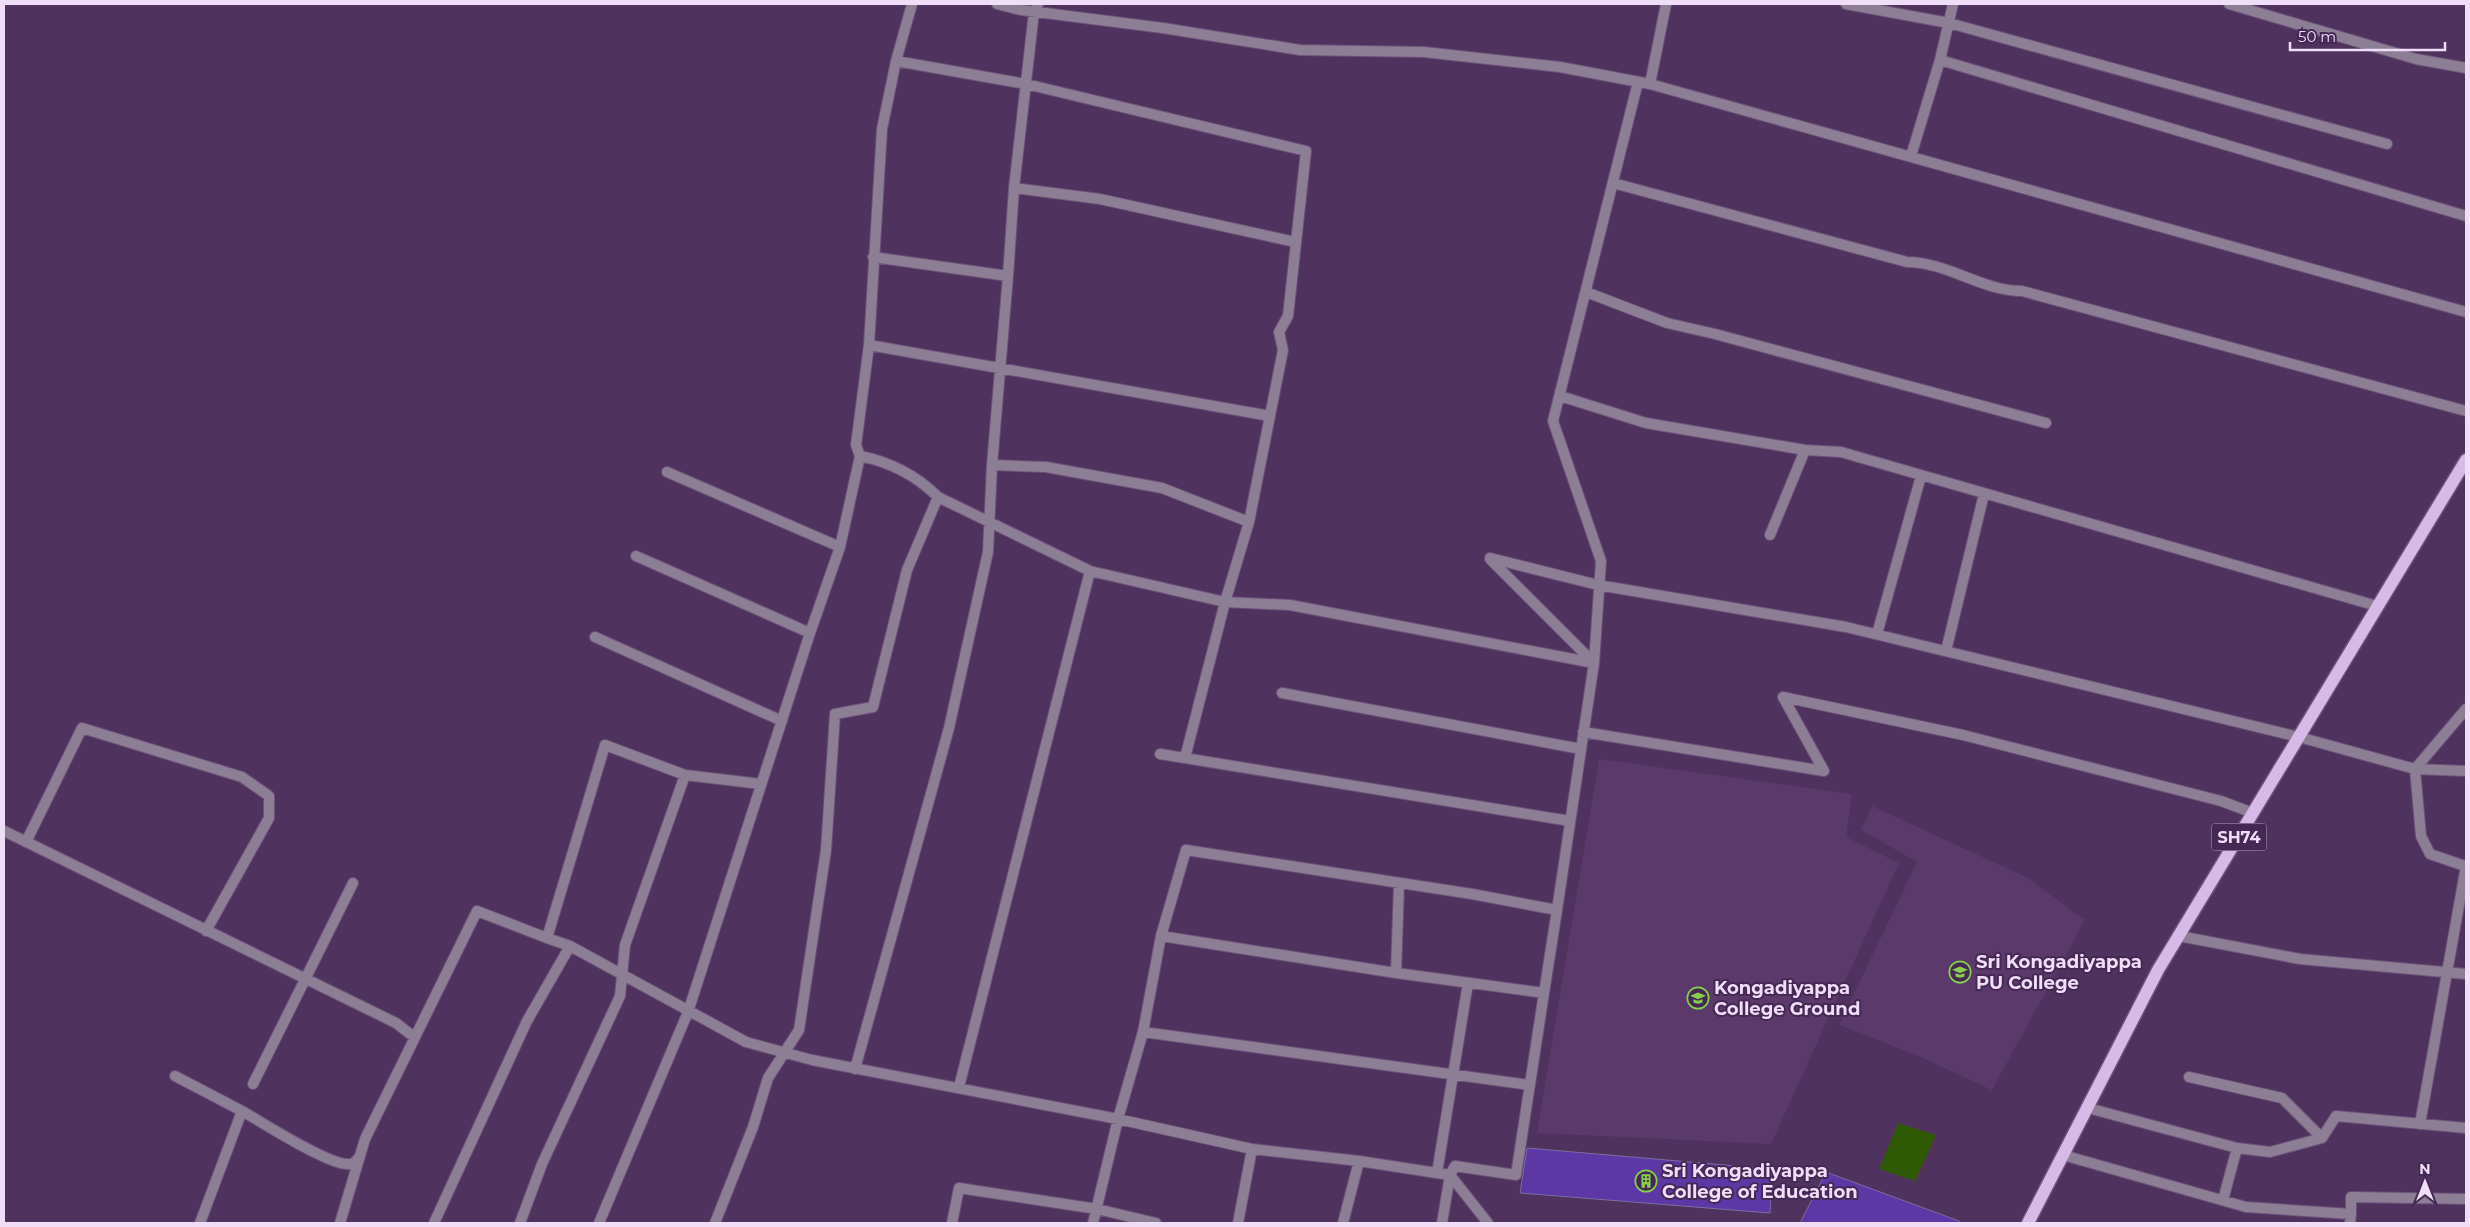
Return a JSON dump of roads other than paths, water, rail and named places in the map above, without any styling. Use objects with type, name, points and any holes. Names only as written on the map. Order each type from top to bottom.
[{"type":"main road","name":"SH74","points":[[2028,1223],[2158,970],[2466,460]]},
{"type":"street","points":[[599,1223],[688,1012],[810,633],[840,547],[860,456],[856,445],[869,345],[872,257],[882,129],[896,61],[912,4]]},
{"type":"street","points":[[997,4],[1036,8],[1300,50],[1424,52],[1560,67],[1650,84],[2466,312]]},
{"type":"street","points":[[1650,84],[1666,4]]},
{"type":"street","points":[[1846,4],[1949,23],[2387,144]]},
{"type":"street","points":[[1911,156],[1940,60],[1953,4]]},
{"type":"street","points":[[2230,4],[2416,59],[2466,68]]},
{"type":"street","points":[[855,1069],[949,728],[988,552],[992,464],[1014,188],[1036,8]]},
{"type":"street","points":[[1940,60],[2466,216]]},
{"type":"street","points":[[896,61],[1026,84],[1306,151],[1288,316],[1279,332],[1282,350],[1270,416],[1248,522],[1225,602],[1185,758]]},
{"type":"street","points":[[1442,1223],[1450,1175],[1454,1166],[1516,1174],[1594,663],[1601,561],[1554,421],[1638,82]]},
{"type":"street","points":[[1613,183],[1907,262],[1923,262],[2006,291],[2022,291],[2466,411]]},
{"type":"street","points":[[1014,188],[1100,199],[1295,242]]},
{"type":"street","points":[[872,257],[1008,276]]},
{"type":"street","points":[[1586,292],[1667,323],[1715,334],[2046,423]]},
{"type":"street","points":[[869,345],[1270,416]]},
{"type":"street","points":[[1560,396],[1646,423],[1805,450],[1841,452],[2378,606]]},
{"type":"street","points":[[1770,535],[1805,450]]},
{"type":"street","points":[[860,456],[892,465],[923,482],[938,497],[1090,571],[1225,602],[1290,605],[1594,663]]},
{"type":"street","points":[[992,464],[1046,467],[1162,488],[1248,522]]},
{"type":"street","points":[[667,472],[840,547]]},
{"type":"street","points":[[1877,634],[1921,476]]},
{"type":"street","points":[[1946,652],[1984,494]]},
{"type":"street","points":[[715,1223],[753,1127],[768,1078],[798,1030],[824,860],[835,714],[872,707],[907,570],[938,497]]},
{"type":"street","points":[[636,556],[810,633]]},
{"type":"street","points":[[1594,663],[1490,558],[1598,585],[1846,627],[1877,634],[2299,737],[2415,769],[2466,771]]},
{"type":"street","points":[[959,1087],[1090,571]]},
{"type":"street","points":[[594,637],[782,721]]},
{"type":"street","points":[[1282,693],[1581,749]]},
{"type":"street","points":[[1584,732],[1824,771],[1783,697],[1963,735],[2221,801],[2253,813]]},
{"type":"street","points":[[2420,1124],[2465,866],[2430,854],[2421,836],[2415,769],[2466,709]]},
{"type":"street","points":[[26,842],[82,728],[242,777],[269,796],[269,818],[206,931]]},
{"type":"street","points":[[547,938],[605,745],[685,775],[761,784]]},
{"type":"street","points":[[1160,754],[1570,820]]},
{"type":"street","points":[[520,1223],[542,1164],[620,996],[625,945],[685,775]]},
{"type":"street","points":[[4,831],[396,1023],[414,1037]]},
{"type":"street","points":[[1093,1223],[1118,1119],[1143,1032],[1161,936],[1186,850],[1557,910]]},
{"type":"street","points":[[252,1084],[352,883]]},
{"type":"street","points":[[1396,973],[1399,884]]},
{"type":"street","points":[[340,1223],[365,1139],[477,911],[570,946],[622,972],[688,1012],[746,1042],[855,1069],[959,1087],[1118,1119],[1252,1150],[1359,1161],[1450,1175],[1488,1223]]},
{"type":"street","points":[[1161,936],[1396,973],[1544,993]]},
{"type":"street","points":[[2179,936],[2300,959],[2466,974]]},
{"type":"street","points":[[434,1223],[527,1021],[570,946]]},
{"type":"street","points":[[1437,1173],[1468,983]]},
{"type":"street","points":[[1143,1032],[1530,1085]]},
{"type":"street","points":[[176,1076],[295,1142],[336,1162],[354,1163],[360,1156]]},
{"type":"street","points":[[2189,1077],[2282,1098],[2322,1138]]},
{"type":"street","points":[[2088,1108],[2237,1148],[2270,1152],[2322,1138],[2336,1116],[2466,1128]]},
{"type":"street","points":[[200,1223],[242,1111]]},
{"type":"street","points":[[2223,1200],[2237,1148]]},
{"type":"street","points":[[1238,1223],[1252,1150]]},
{"type":"street","points":[[2063,1155],[2246,1207],[2350,1219],[2351,1196],[2466,1199]]},
{"type":"street","points":[[1344,1223],[1359,1161]]},
{"type":"street","points":[[952,1223],[959,1188],[1097,1209],[1156,1223]]},
{"type":"place","name":"Sri Kongadiyappa PU College","points":[[1960,972]]},
{"type":"place","name":"Kongadiyappa College Ground","points":[[1698,998]]},
{"type":"place","name":"Sri Kongadiyappa College of Education","points":[[1646,1181]]}]
